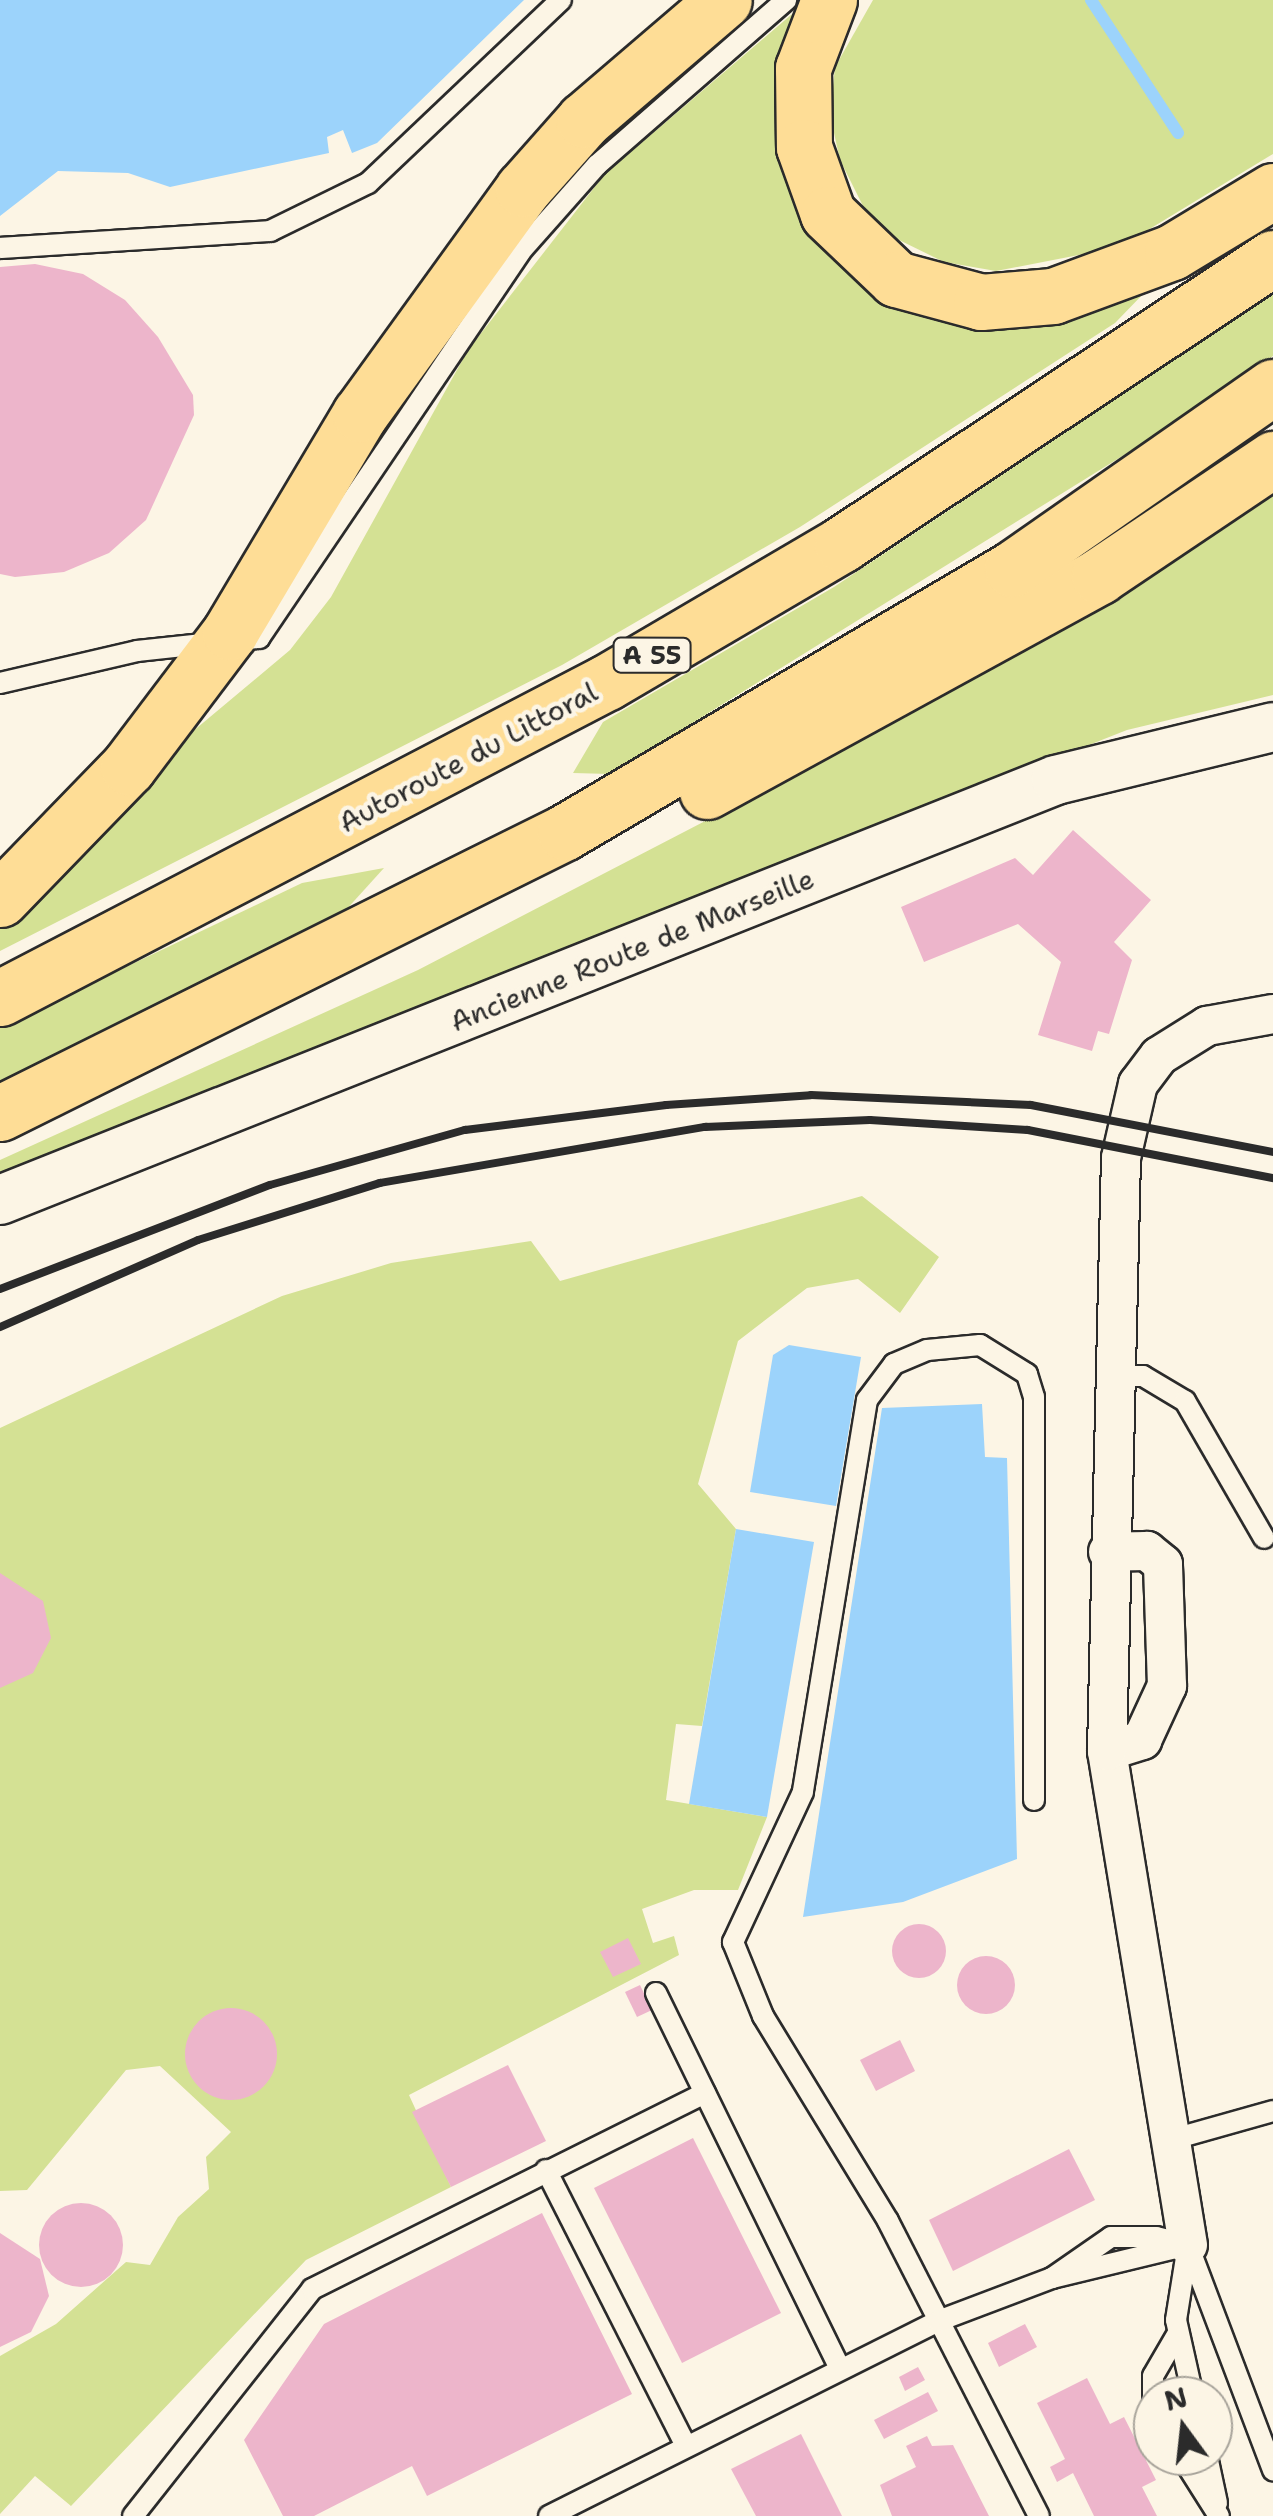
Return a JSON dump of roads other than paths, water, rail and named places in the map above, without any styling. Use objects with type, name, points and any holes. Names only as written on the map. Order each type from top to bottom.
[{"type":"highway","points":[[0,899],[128,767],[220,645],[466,262],[584,120],[724,0]]},
{"type":"highway","points":[[828,0],[803,68],[804,147],[839,228],[896,279],[982,302],[1053,296],[1172,252],[1273,192]]},
{"type":"highway","name":"Autoroute du Littoral","points":[[0,998],[607,682],[842,544],[1273,258]]},
{"type":"highway","points":[[54,1089],[565,832],[1012,569],[1273,386]]},
{"type":"highway","points":[[0,1113],[562,870],[1099,576],[1273,459]]},
{"type":"street","name":"Ancienne Route de Marseille","points":[[0,1200],[1056,780],[1273,727]]},
{"type":"street","points":[[1188,2245],[1174,2139],[1107,1750],[1108,1552],[1121,1158],[1138,1084],[1179,1038],[1273,1014]]},
{"type":"street","points":[[1107,1750],[1142,1740],[1167,1686],[1163,1564],[1148,1551],[1108,1552]]},
{"type":"lane","points":[[0,248],[270,230],[368,183],[562,0]]},
{"type":"lane","points":[[0,683],[138,650],[240,647],[273,623],[520,252],[596,165],[786,0]]},
{"type":"lane","points":[[1034,1800],[1034,1397],[1027,1374],[980,1345],[927,1350],[894,1364],[867,1400],[803,1792],[733,1942],[762,2016],[888,2221],[1039,2516]]},
{"type":"lane","points":[[1113,1376],[1143,1376],[1185,1401],[1270,1546]]},
{"type":"lane","points":[[656,1993],[840,2369]]},
{"type":"lane","points":[[134,2516],[312,2289],[705,2093]]},
{"type":"lane","points":[[1174,2139],[1273,2110]]},
{"type":"lane","points":[[546,2170],[686,2446]]},
{"type":"lane","points":[[549,2516],[938,2321],[1052,2278],[1111,2238],[1188,2245]]},
{"type":"lane","points":[[1188,2245],[1178,2333],[1188,2376]]},
{"type":"lane","points":[[1188,2245],[1273,2470]]},
{"type":"lane","points":[[1152,2376],[1178,2333]]},
{"type":"lane","points":[[1193,2476],[1220,2516]]},
{"type":"lane","points":[[1211,2476],[1220,2516]]},
{"type":"water","points":[[0,0],[524,0],[377,143],[352,153],[343,130],[327,137],[329,153],[170,187],[128,173],[58,171],[0,216]]},
{"type":"water","points":[[789,1345],[861,1357],[836,1506],[750,1492],[773,1355]]},
{"type":"water","points":[[982,1404],[985,1457],[1007,1458],[1017,1859],[903,1902],[803,1917],[882,1408]]},
{"type":"water","points":[[736,1529],[814,1542],[767,1817],[689,1804]]},
{"type":"waterway","points":[[1091,0],[1178,133]]},
{"type":"railway","points":[[0,1289],[270,1185],[465,1130],[666,1105],[811,1095],[1031,1105],[1273,1152]]},
{"type":"railway","points":[[0,1327],[198,1240],[380,1183],[705,1127],[870,1120],[1028,1130],[1273,1178]]}]
